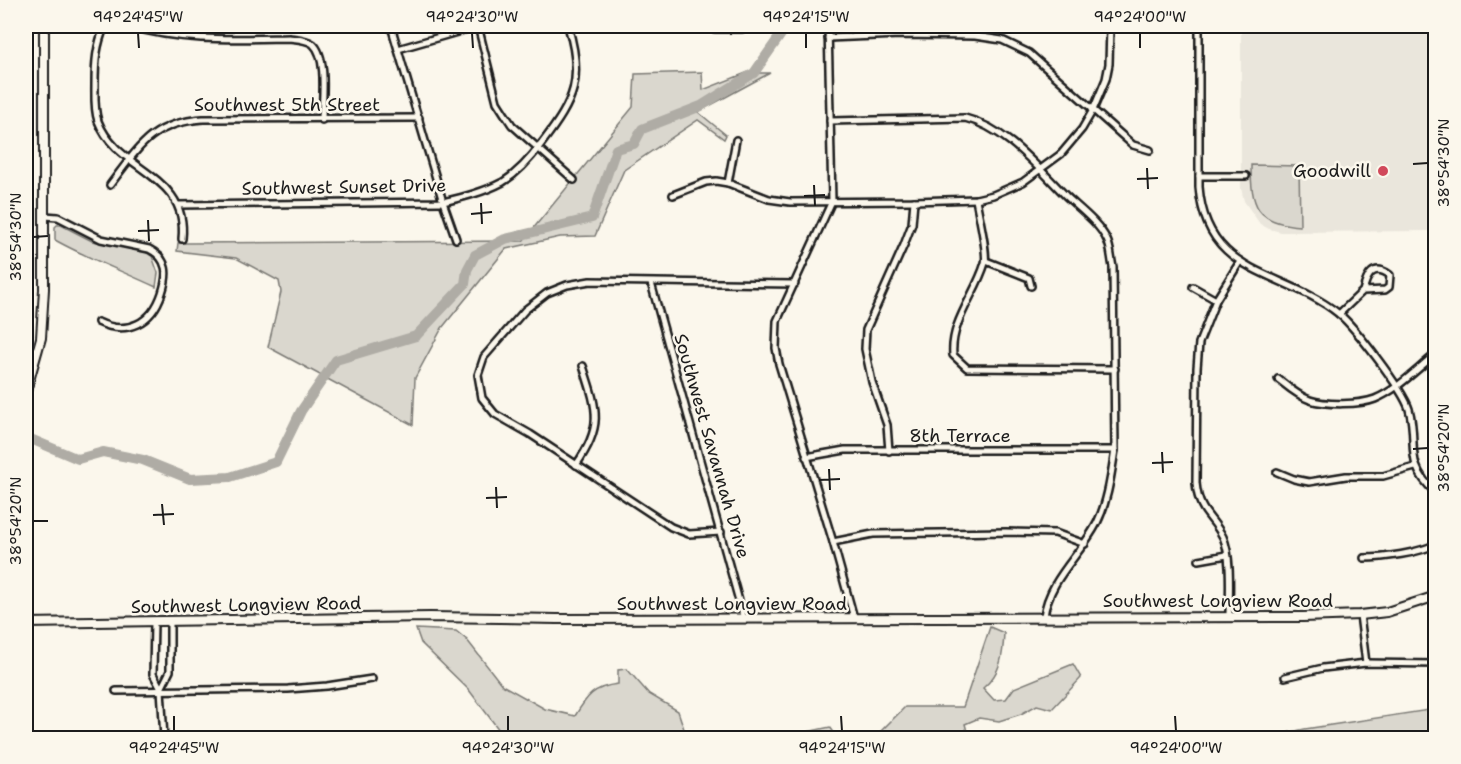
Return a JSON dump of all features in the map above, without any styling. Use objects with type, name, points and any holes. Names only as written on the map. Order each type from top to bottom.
[{"type":"street","points":[[26,391],[41,338],[45,230],[44,26]]},
{"type":"street","points":[[105,26],[96,53],[97,120],[108,139],[129,160],[170,192],[178,205],[183,222],[182,239]]},
{"type":"street","points":[[129,26],[194,39],[302,39],[312,44],[321,54],[322,120]]},
{"type":"street","points":[[391,26],[456,239]]},
{"type":"street","points":[[398,49],[478,26],[497,102],[512,125],[574,180]]},
{"type":"street","name":"Southwest Sunset Drive","points":[[178,205],[443,202],[483,192],[521,169],[558,125],[573,95],[575,83],[576,57],[568,26]]},
{"type":"street","points":[[702,26],[716,29],[742,27]]},
{"type":"street","points":[[828,26],[832,201],[777,321],[776,348],[778,364],[855,618]]},
{"type":"street","points":[[673,195],[706,182],[728,183],[769,199],[790,202],[976,199],[1006,190],[1023,182],[1061,154],[1082,129],[1106,79],[1109,64],[1110,26]]},
{"type":"street","points":[[1198,26],[1200,201],[1208,226],[1224,249],[1239,263],[1314,299],[1339,314],[1354,331],[1396,385],[1410,412],[1415,467],[1426,484],[1436,493]]},
{"type":"street","points":[[828,38],[900,35],[975,36],[1002,40],[1029,53],[1133,145],[1150,150]]},
{"type":"street","name":"Southwest 5th Street","points":[[110,185],[144,142],[162,128],[182,121],[419,118]]},
{"type":"street","points":[[830,121],[965,118],[978,122],[995,132],[1041,169],[1092,220],[1107,240],[1113,267],[1115,450],[1107,496],[1098,522],[1052,589],[1044,616]]},
{"type":"street","points":[[728,183],[736,140]]},
{"type":"street","points":[[1199,176],[1246,176]]},
{"type":"street","points":[[976,199],[986,261],[959,322],[952,342],[953,355],[968,368],[1115,369]]},
{"type":"street","points":[[889,451],[887,425],[872,382],[865,349],[866,330],[912,224],[914,201]]},
{"type":"street","points":[[45,216],[58,217],[102,239],[149,249],[156,252],[164,262],[167,279],[153,313],[132,326],[113,327],[98,322]]},
{"type":"street","points":[[986,261],[1029,278],[1031,285]]},
{"type":"street","points":[[1229,617],[1227,555],[1224,538],[1202,508],[1196,483],[1197,355],[1199,343],[1216,300],[1239,263]]},
{"type":"street","points":[[1339,314],[1363,291],[1368,275],[1372,272],[1383,271],[1390,276],[1389,287],[1385,290],[1363,291]]},
{"type":"street","points":[[721,532],[689,534],[671,527],[530,434],[495,414],[482,398],[478,375],[484,357],[525,310],[547,293],[567,285],[591,281],[795,284]]},
{"type":"street","name":"Southwest Savannah Drive","points":[[651,283],[744,619]]},
{"type":"street","points":[[1193,286],[1216,300]]},
{"type":"street","points":[[1278,379],[1303,396],[1324,402],[1356,402],[1375,399],[1436,354]]},
{"type":"street","points":[[576,465],[588,449],[595,432],[595,402],[584,366]]},
{"type":"street","name":"8th Terrace","points":[[806,457],[845,450],[1115,450]]},
{"type":"street","points":[[1277,472],[1293,479],[1309,482],[1346,476],[1383,476],[1415,467]]},
{"type":"street","points":[[833,542],[873,534],[1006,532],[1055,533],[1084,544]]},
{"type":"street","points":[[1364,558],[1398,554],[1430,547],[1436,543]]},
{"type":"street","points":[[1199,560],[1227,555]]},
{"type":"street","name":"Southwest Longview Road","points":[[26,623],[430,617],[744,619],[1360,615],[1387,612],[1436,596]]},
{"type":"street","points":[[1360,615],[1366,663]]},
{"type":"street","points":[[154,622],[153,674],[161,689],[164,738]]},
{"type":"street","points":[[161,689],[170,671],[170,622]]},
{"type":"street","points":[[1285,677],[1323,668],[1366,663],[1436,664]]},
{"type":"street","points":[[116,691],[288,689],[372,679]]},
{"type":"shaded area","points":[[1241,26],[1435,26],[1435,231],[1281,232],[1260,224],[1244,201],[1241,188]]},
{"type":"shaded area","points":[[702,72],[703,90],[746,73],[770,73],[698,112],[726,135],[724,139],[698,120],[624,170],[595,236],[560,237],[506,249],[442,328],[415,378],[413,425],[268,347],[281,292],[279,281],[236,258],[177,251],[178,243],[523,241],[633,107],[635,74]]},
{"type":"shaded area","points":[[1251,165],[1299,166],[1300,226],[1274,221],[1259,210],[1252,191]]},
{"type":"shaded area","points":[[57,225],[92,241],[144,251],[152,256],[158,273],[156,287],[55,240]]},
{"type":"shaded area","points":[[26,228],[31,233],[32,319],[26,353]]},
{"type":"shaded area","points":[[990,627],[1004,633],[1000,664],[994,676],[983,688],[994,700],[1006,699],[1014,688],[1073,664],[1081,678],[1052,709],[1037,705],[1021,714],[999,721],[979,718],[965,724],[969,738],[874,738],[905,707],[963,707]]},
{"type":"shaded area","points":[[416,629],[456,631],[467,640],[502,685],[545,709],[575,716],[583,703],[597,690],[618,684],[618,670],[627,669],[649,694],[678,711],[687,738],[505,738],[469,690],[421,643]]},
{"type":"shaded area","points":[[1435,709],[1435,738],[1262,738],[1305,729]]},
{"type":"shaded area","points":[[830,727],[838,738],[800,738],[807,732]]},
{"type":"waterway","points":[[26,437],[78,459],[103,452],[143,460],[190,479],[230,477],[276,462],[301,411],[336,360],[416,336],[465,284],[467,270],[475,255],[505,239],[592,218],[616,149],[634,144],[642,129],[701,106],[754,73],[787,26]]},
{"type":"place","name":"Goodwill","points":[[1383,171]]}]
